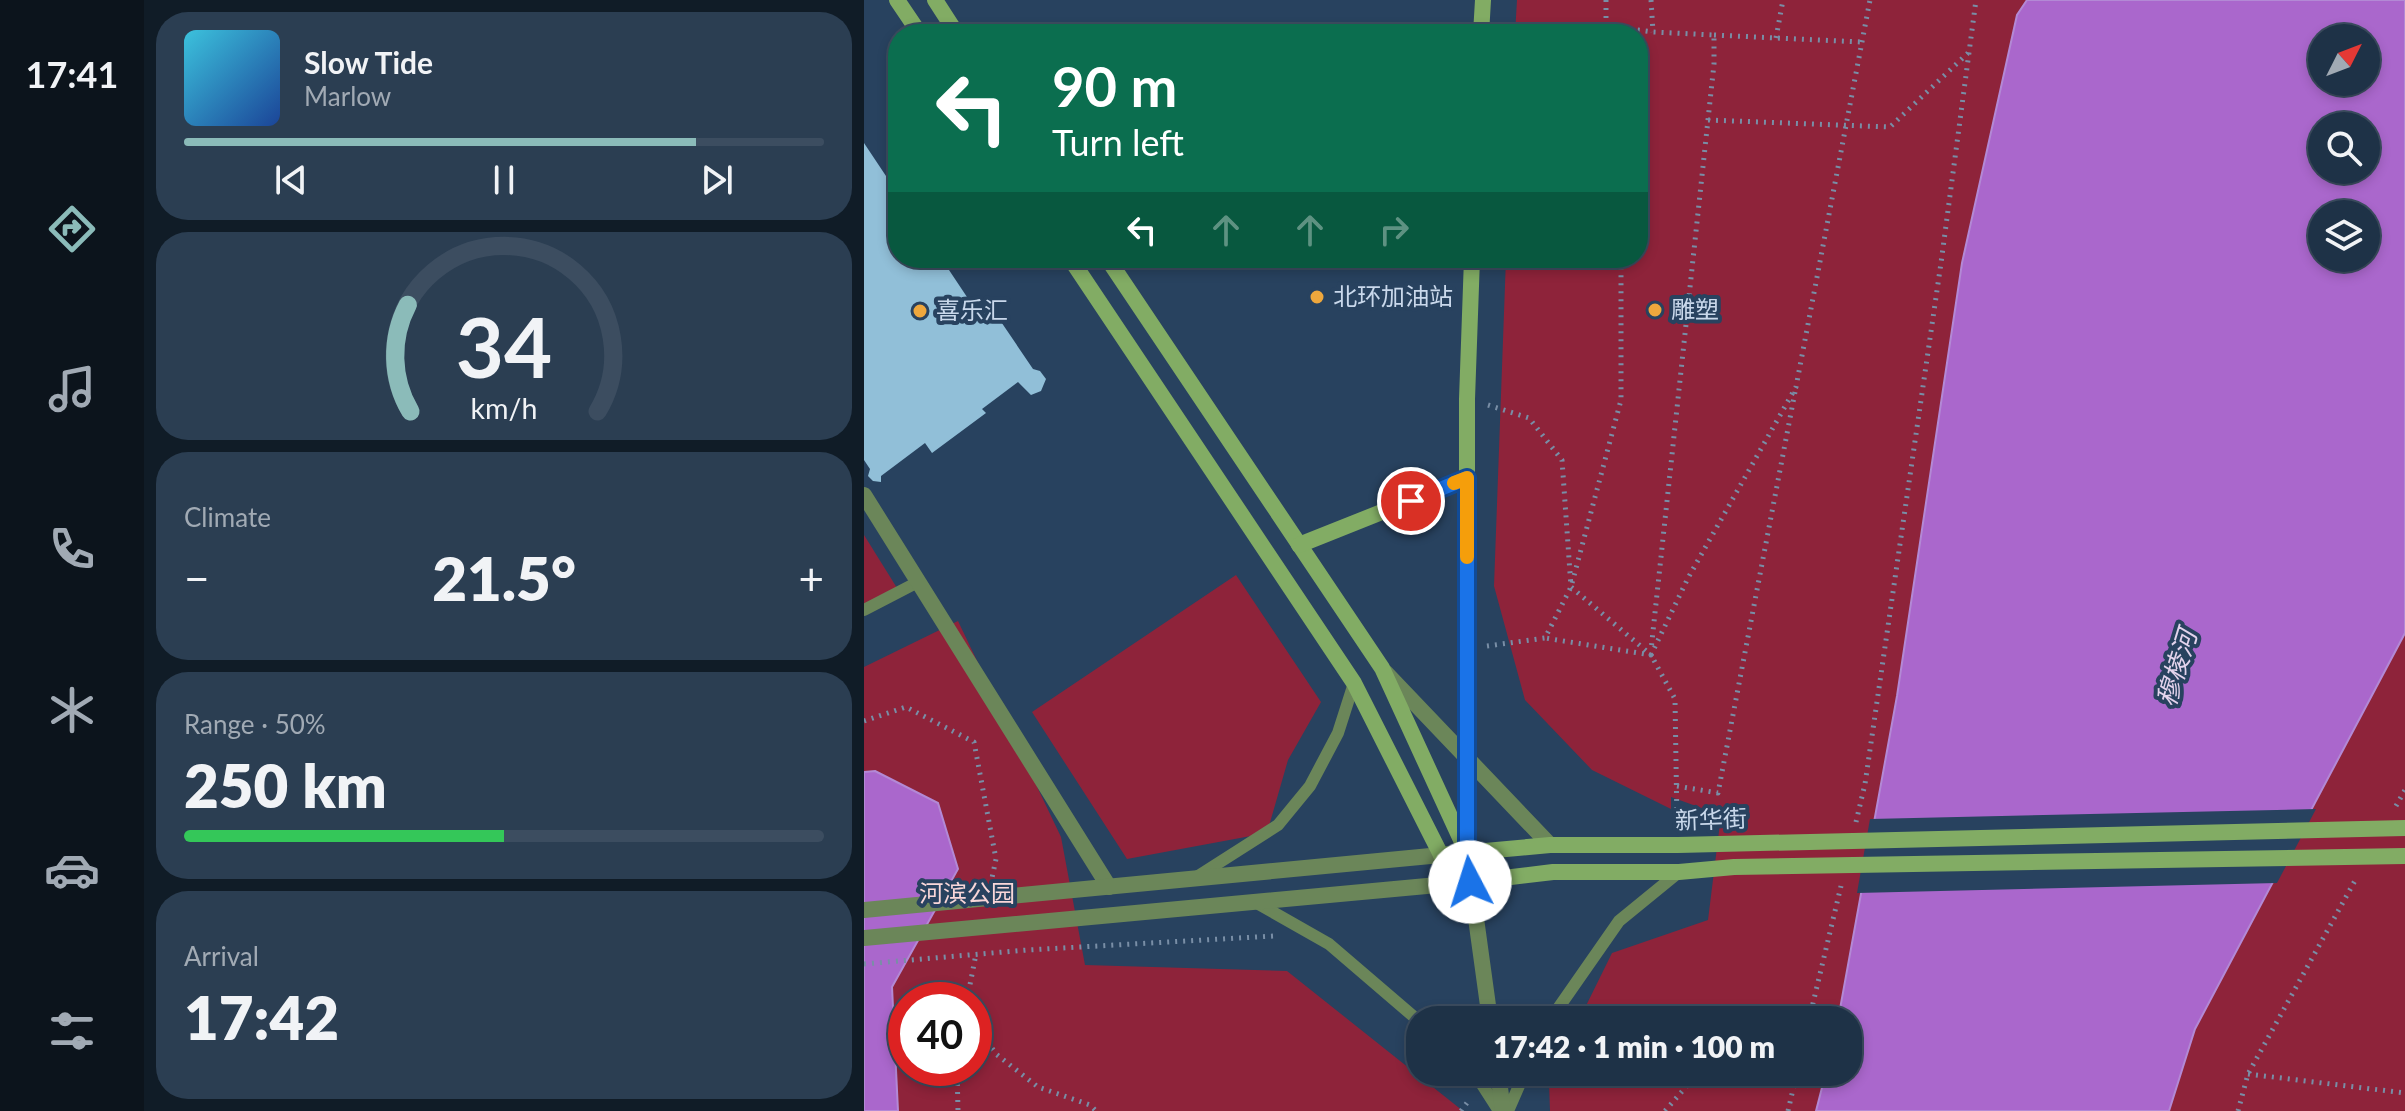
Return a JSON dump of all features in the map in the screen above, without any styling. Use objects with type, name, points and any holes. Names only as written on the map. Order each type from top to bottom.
[{"type":"main road","points":[[897,0],[913,24]]},
{"type":"main road","points":[[935,0],[951,24]]},
{"type":"main road","points":[[1482,24],[1483,0]]},
{"type":"main road","points":[[1077,268],[1354,683],[1441,855],[1470,882]]},
{"type":"main road","points":[[1114,268],[1382,668],[1467,853]]},
{"type":"main road","points":[[1467,853],[1467,399],[1472,268]]},
{"type":"main road","points":[[1299,545],[1467,478]]},
{"type":"main road","name":"新华街","points":[[1441,855],[1550,845],[1678,845],[2405,828]]},
{"type":"main road","name":"新华街","points":[[1470,882],[1553,872],[2405,856]]},
{"type":"street","points":[[864,495],[1109,887]]},
{"type":"street","points":[[1382,668],[1550,845]]},
{"type":"street","points":[[1467,853],[1488,1006]]},
{"type":"street","name":"新华街","points":[[864,910],[1441,855]]},
{"type":"street","name":"新华街","points":[[864,938],[1470,882]]},
{"type":"street","points":[[1500,1086],[1503,1111]]},
{"type":"lane","points":[[864,610],[918,582]]},
{"type":"lane","points":[[1194,879],[1278,825],[1310,786],[1338,733],[1354,683]]},
{"type":"lane","points":[[1560,1006],[1619,921],[1679,872]]},
{"type":"lane","points":[[1255,902],[1329,944],[1406,1010]]},
{"type":"lane","points":[[1484,1086],[1503,1111],[1517,1086]]},
{"type":"path","points":[[1606,0],[1606,24]]},
{"type":"path","points":[[1651,0],[1653,32]]},
{"type":"path","points":[[1776,38],[1783,0]]},
{"type":"path","points":[[1676,786],[1718,793],[1870,0]]},
{"type":"path","points":[[1855,829],[1865,784],[1977,0]]},
{"type":"path","points":[[1648,31],[1861,42]]},
{"type":"path","points":[[1651,655],[1714,64],[1714,35]]},
{"type":"path","points":[[1708,120],[1890,127],[1969,52]]},
{"type":"path","points":[[1545,638],[1571,587],[1621,400],[1621,268]]},
{"type":"path","points":[[1651,655],[1688,578],[1796,387]]},
{"type":"path","points":[[1467,399],[1529,418],[1562,460],[1571,587],[1651,655],[1675,699],[1678,845]]},
{"type":"path","points":[[1468,649],[1545,638],[1651,655]]},
{"type":"path","points":[[864,721],[906,707],[974,742],[996,859],[990,889]]},
{"type":"path","points":[[2390,817],[2405,790]]},
{"type":"path","points":[[2238,1111],[2248,1074],[2360,871]]},
{"type":"path","points":[[1812,1006],[1844,873]]},
{"type":"path","points":[[864,964],[1027,950],[1278,936]]},
{"type":"path","points":[[971,982],[977,949]]},
{"type":"path","points":[[992,1048],[1038,1087],[1090,1105],[1096,1111]]},
{"type":"path","points":[[2248,1074],[2405,1093]]},
{"type":"path","points":[[957,1086],[958,1111]]},
{"type":"path","points":[[1665,1111],[1687,1086]]},
{"type":"path","points":[[1788,1111],[1794,1086]]},
{"type":"green space","points":[[1517,0],[2405,0],[2405,1111],[1550,1111],[1549,1086],[1862,1086],[1862,1006],[1586,1006],[1612,953],[1708,920],[1721,815],[1671,797],[1671,809],[1592,770],[1525,700],[1494,586],[1506,268],[1648,268],[1648,24],[1516,24]]},
{"type":"green space","points":[[864,535],[902,596],[864,616]]},
{"type":"green space","points":[[1236,575],[1321,702],[1288,760],[1267,833],[1127,859],[1032,712]]},
{"type":"green space","name":"河滨公园","points":[[958,621],[1061,837],[1085,965],[1287,971],[1406,1066],[1406,1086],[1432,1086],[1463,1111],[864,1111],[864,667]]},
{"type":"water","name":"穆棱河","points":[[2027,0],[2405,0],[2405,633],[2195,1029],[2169,1111],[1816,1111],[1822,1086],[1862,1086],[1862,1006],[1841,1006],[1897,696],[1962,263],[2017,15]]},
{"type":"water","points":[[875,771],[938,803],[958,869],[895,982],[888,982],[888,1086],[897,1086],[898,1111],[864,1111],[864,772]]},
{"type":"pier","points":[[2316,809],[2277,883],[1857,893],[1870,819]]},
{"type":"building","name":"喜乐汇","points":[[864,143],[888,179],[888,268],[948,268],[979,315],[991,307],[1033,369],[1040,371],[1046,379],[1041,391],[1031,395],[1018,382],[982,409],[986,413],[932,453],[925,443],[881,476],[881,482],[873,481],[868,476],[870,469],[864,460]]},
{"type":"slow traffic","points":[[1454,483],[1467,478],[1467,557]]},
{"type":"place","name":"北环加油站","points":[[1317,297]]},
{"type":"place","name":"雕塑","points":[[1655,310]]},
{"type":"place","name":"喜乐汇","points":[[920,311]]},
{"type":"route","points":[[1411,501],[1467,478],[1467,853],[1470,882]]}]
